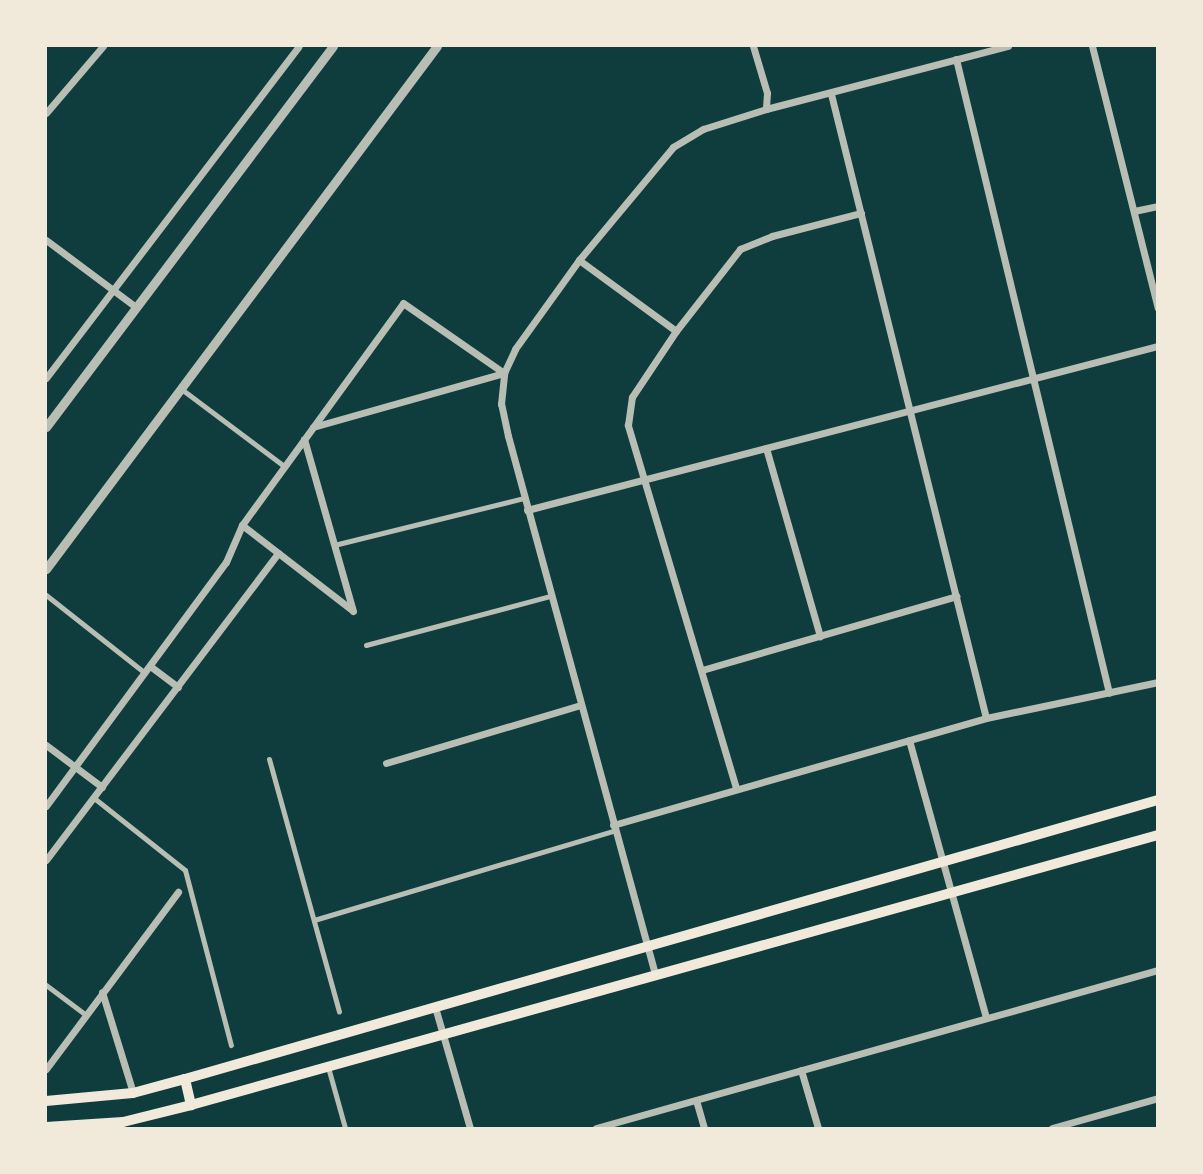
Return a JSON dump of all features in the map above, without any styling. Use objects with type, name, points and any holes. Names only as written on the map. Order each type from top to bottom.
[{"type":"main road","points":[[46,1101],[133,1093],[185,1079],[1157,800]]},
{"type":"main road","points":[[46,1127],[123,1122],[191,1105],[443,1032],[1157,835]]},
{"type":"main road","points":[[185,1079],[191,1105]]},
{"type":"street","points":[[46,113],[103,46]]},
{"type":"street","points":[[46,378],[299,46]]},
{"type":"street","points":[[46,428],[332,46]]},
{"type":"street","points":[[46,569],[437,46]]},
{"type":"street","points":[[753,46],[767,93],[766,109]]},
{"type":"street","points":[[655,974],[527,510],[501,404],[504,373],[515,349],[579,260],[673,147],[703,130],[766,109],[1008,46]]},
{"type":"street","points":[[1092,46],[1157,309]]},
{"type":"street","points":[[956,59],[1109,693]]},
{"type":"street","points":[[831,94],[986,718]]},
{"type":"street","points":[[1134,211],[1157,206]]},
{"type":"street","points":[[736,788],[628,425],[632,397],[676,331],[740,249],[772,236],[861,213]]},
{"type":"street","points":[[46,240],[136,307]]},
{"type":"street","points":[[579,260],[676,331]]},
{"type":"street","points":[[46,806],[226,562],[242,525],[403,303],[504,373]]},
{"type":"street","points":[[527,510],[1157,346]]},
{"type":"street","points":[[312,428],[504,373]]},
{"type":"street","points":[[180,388],[284,466]]},
{"type":"street","points":[[242,525],[353,611],[304,439]]},
{"type":"street","points":[[766,448],[820,636]]},
{"type":"street","points":[[334,545],[524,498]]},
{"type":"street","points":[[46,860],[278,552]]},
{"type":"street","points":[[46,595],[145,673]]},
{"type":"street","points":[[366,645],[550,596]]},
{"type":"street","points":[[702,670],[956,596]]},
{"type":"street","points":[[150,666],[178,687]]},
{"type":"street","points":[[314,920],[736,788],[986,718],[1157,682]]},
{"type":"street","points":[[386,763],[581,705]]},
{"type":"street","points":[[909,740],[986,1018]]},
{"type":"street","points":[[46,745],[102,788]]},
{"type":"street","points":[[269,759],[339,1011]]},
{"type":"street","points":[[94,798],[185,870],[231,1045]]},
{"type":"street","points":[[46,1069],[177,892]]},
{"type":"street","points":[[596,1129],[1157,970]]},
{"type":"street","points":[[46,985],[86,1015]]},
{"type":"street","points":[[102,992],[133,1093]]},
{"type":"street","points":[[435,1007],[470,1129]]},
{"type":"street","points":[[327,1066],[345,1129]]},
{"type":"street","points":[[801,1070],[818,1129]]},
{"type":"street","points":[[1052,1129],[1157,1098]]},
{"type":"street","points":[[696,1100],[704,1129]]}]
